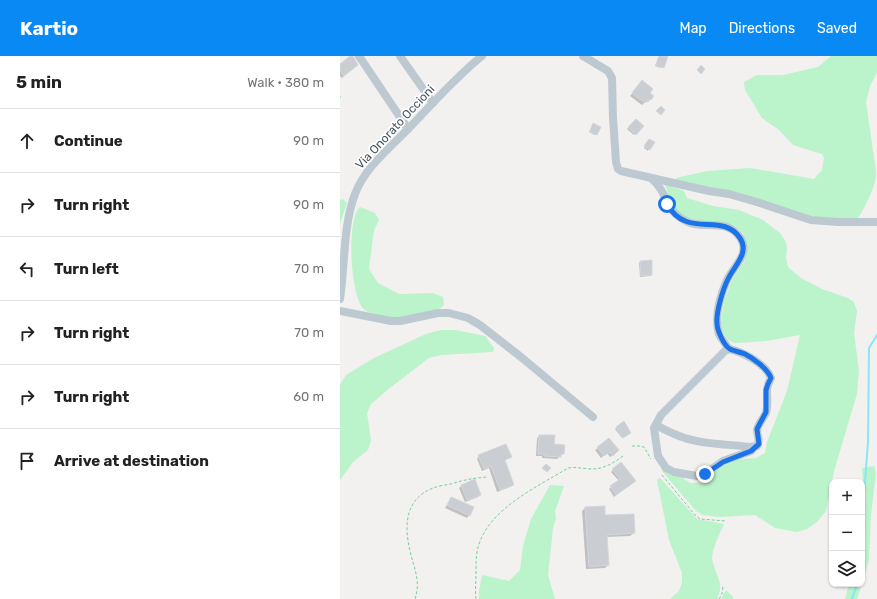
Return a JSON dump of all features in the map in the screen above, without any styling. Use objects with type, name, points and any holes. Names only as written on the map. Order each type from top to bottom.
[{"type":"street","points":[[359,56],[408,129]]},
{"type":"street","points":[[400,56],[433,103]]},
{"type":"street","name":"Via Onorato Occioni","points":[[340,299],[348,223],[355,194],[363,179],[371,168],[462,72],[482,56]]},
{"type":"street","points":[[583,56],[608,71],[612,78],[613,118],[616,162],[618,169],[627,174],[729,194],[811,220],[877,222]]},
{"type":"street","points":[[651,178],[662,192],[670,209],[678,217],[696,225],[716,225],[728,228],[738,236],[743,244],[743,253],[728,278],[724,288],[717,322],[720,336],[729,349],[746,355],[760,364],[771,378],[766,390],[766,412],[757,429],[759,444],[751,451],[723,462],[705,474],[697,476],[682,474],[666,468],[658,456],[654,428],[661,416],[725,351],[729,349]]},
{"type":"street","points":[[340,311],[391,321],[400,321],[443,313],[468,318],[480,325],[516,352],[592,418]]},
{"type":"street","points":[[656,425],[685,438],[703,442],[754,447]]},
{"type":"path","points":[[632,446],[644,447],[651,460]]},
{"type":"path","points":[[476,599],[477,554],[480,543],[486,531],[499,513],[512,503],[568,468],[599,469],[608,466],[623,456]]},
{"type":"path","points":[[660,473],[700,519],[726,521]]},
{"type":"path","points":[[415,599],[418,578],[410,553],[407,528],[412,505],[423,493],[433,488],[472,478],[487,477]]},
{"type":"path","points":[[719,599],[722,594],[723,586]]},
{"type":"green space","points":[[831,56],[877,56],[877,72],[870,86],[866,102],[876,177],[870,197],[857,220],[822,219],[676,182],[676,178],[707,171],[750,168],[814,179],[822,170],[824,158],[822,154],[793,145],[779,130],[762,118],[745,90],[744,82],[757,75],[783,75],[818,67]]},
{"type":"green space","points":[[665,184],[684,191],[687,198],[713,206],[739,210],[763,220],[780,233],[786,242],[786,258],[788,267],[801,278],[822,289],[848,298],[854,302],[857,311],[854,333],[859,370],[857,394],[832,479],[829,479],[829,496],[826,511],[817,522],[807,529],[797,532],[775,528],[755,515],[719,517],[703,515],[696,511],[662,471],[662,467],[679,475],[690,483],[707,483],[719,465],[735,460],[756,458],[765,453],[767,442],[787,391],[800,335],[767,341],[735,343],[728,340],[723,333],[721,324],[724,301],[732,280],[745,260],[747,247],[743,233],[735,226],[718,222],[701,222],[690,219],[678,213],[669,197]]},
{"type":"green space","points":[[343,199],[347,203],[340,224],[340,200]]},
{"type":"green space","points":[[360,207],[375,213],[379,220],[374,230],[369,269],[378,283],[399,294],[433,293],[443,297],[444,305],[428,313],[395,318],[382,316],[365,310],[360,303],[356,291],[353,276],[351,242],[356,214]]},
{"type":"green space","points":[[441,330],[456,330],[485,336],[494,348],[493,352],[441,355],[429,358],[391,387],[371,404],[367,413],[371,440],[368,450],[353,462],[340,480],[340,385],[346,375],[374,358],[426,334]]},
{"type":"green space","points":[[874,466],[876,473],[871,514],[869,560],[865,573],[865,479],[863,479],[862,468]]},
{"type":"green space","points":[[660,478],[697,519],[724,524],[715,545],[712,557],[720,582],[720,589],[717,599],[670,599],[679,591],[682,582],[682,573],[669,540],[657,480]]},
{"type":"green space","points":[[550,485],[564,486],[555,511],[556,519],[553,528],[548,575],[555,599],[479,599],[482,575],[509,581],[520,570],[523,546],[531,519]]},
{"type":"green space","points":[[848,587],[861,587],[857,599],[845,599]]},
{"type":"green space","points":[[726,590],[733,597],[733,599],[721,599]]},
{"type":"building","points":[[350,56],[353,56],[358,65],[344,76],[340,71],[340,64]]},
{"type":"building","points":[[659,56],[668,56],[664,68],[656,65]]},
{"type":"building","points":[[701,65],[705,69],[701,74],[697,70]]},
{"type":"building","points":[[642,80],[653,89],[650,93],[654,96],[651,100],[649,99],[645,103],[632,93]]},
{"type":"building","points":[[661,106],[665,110],[661,115],[656,111]]},
{"type":"building","points":[[636,119],[644,126],[636,135],[628,127]]},
{"type":"building","points":[[593,123],[601,127],[597,135],[590,131]]},
{"type":"building","points":[[649,139],[655,142],[650,150],[644,146]]},
{"type":"building","points":[[652,260],[652,275],[641,276],[640,261]]},
{"type":"building","points":[[624,421],[631,433],[623,438],[616,427]]},
{"type":"building","points":[[539,435],[555,435],[554,444],[565,445],[564,454],[561,454],[561,457],[544,456],[544,454],[538,454]]},
{"type":"building","points":[[609,438],[619,450],[613,456],[610,452],[604,456],[597,447]]},
{"type":"building","points":[[506,444],[512,457],[505,460],[514,485],[500,490],[491,466],[484,469],[478,455]]},
{"type":"building","points":[[621,462],[636,481],[616,495],[610,486],[620,479],[612,469]]},
{"type":"building","points":[[546,464],[551,468],[547,472],[542,468]]},
{"type":"building","points":[[475,479],[481,495],[467,500],[461,485]]},
{"type":"building","points":[[451,497],[474,507],[470,516],[447,505]]},
{"type":"building","points":[[605,506],[605,515],[634,514],[635,533],[607,535],[609,565],[589,567],[585,507]]},
{"type":"waterway","points":[[862,515],[868,442],[869,348],[877,335]]},
{"type":"waterway","points":[[852,599],[856,587]]},
{"type":"route","points":[[667,204],[674,214],[690,223],[696,225],[705,224],[722,226],[734,232],[741,239],[744,248],[743,253],[728,278],[724,288],[717,317],[718,329],[720,336],[729,349],[746,355],[760,364],[771,378],[766,390],[766,412],[757,429],[759,444],[751,451],[729,459],[705,474]]}]
